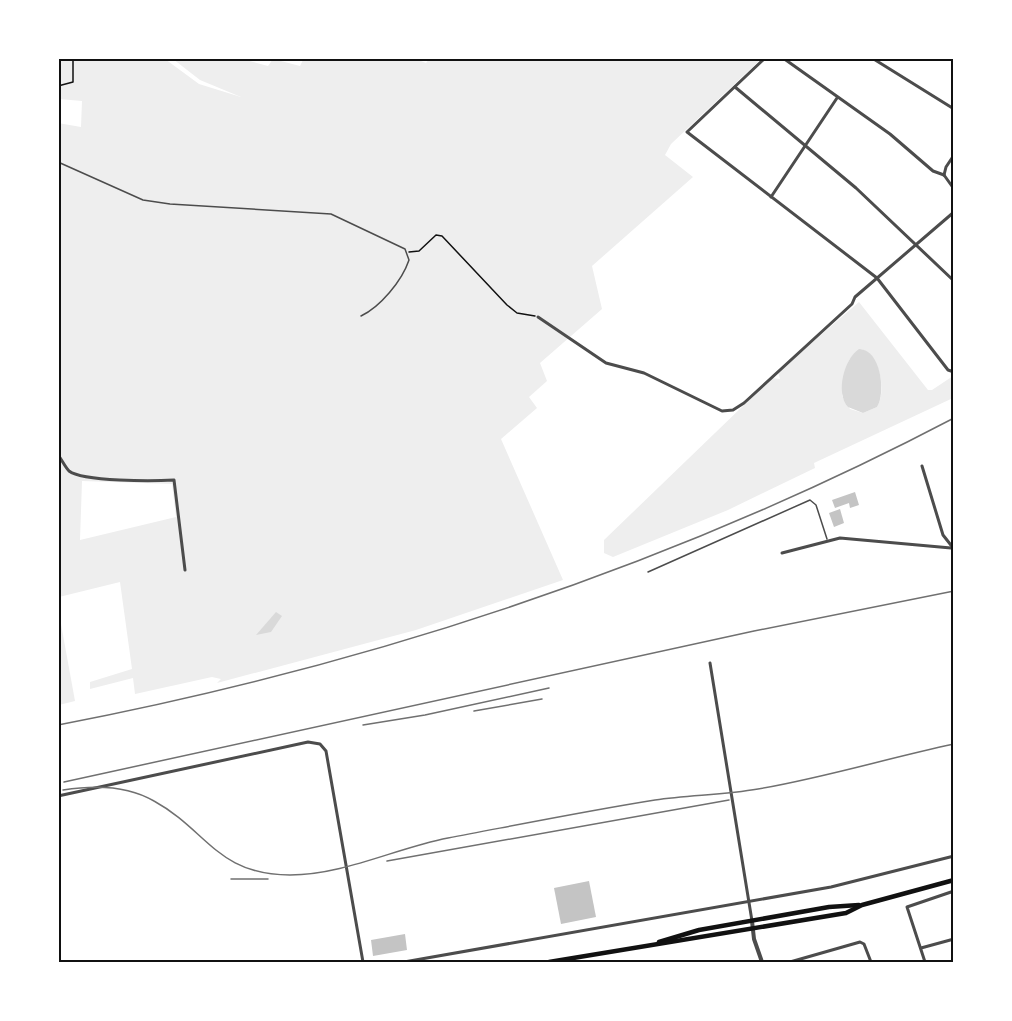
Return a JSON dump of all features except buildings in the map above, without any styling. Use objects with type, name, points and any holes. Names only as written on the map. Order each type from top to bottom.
[{"type":"main road","points":[[549,963],[846,912],[862,905],[954,880]]},
{"type":"main road","points":[[653,945],[699,930],[829,907],[862,905]]},
{"type":"street","points":[[765,58],[687,132],[877,278],[948,370],[954,372]]},
{"type":"street","points":[[783,58],[890,134],[933,171],[944,175],[954,189]]},
{"type":"street","points":[[872,58],[954,109]]},
{"type":"street","points":[[735,87],[917,244],[954,281]]},
{"type":"street","points":[[771,197],[837,98]]},
{"type":"street","points":[[944,175],[946,166],[954,154]]},
{"type":"street","points":[[538,317],[606,363],[644,373],[725,411],[744,403],[852,304],[855,297],[954,212]]},
{"type":"street","points":[[58,455],[69,471],[79,475],[123,480],[174,480],[185,570]]},
{"type":"street","points":[[922,466],[943,534],[952,549]]},
{"type":"street","points":[[782,553],[840,538],[952,549]]},
{"type":"street","points":[[710,663],[753,929],[761,962]]},
{"type":"street","points":[[58,796],[308,742],[320,744],[326,751],[363,963]]},
{"type":"street","points":[[404,963],[854,882],[954,856]]},
{"type":"street","points":[[925,963],[906,909],[909,905],[954,891]]},
{"type":"street","points":[[920,949],[954,939]]},
{"type":"street","points":[[790,963],[860,942],[864,944],[871,963]]},
{"type":"lane","points":[[58,162],[153,202],[331,214],[408,252],[408,263],[402,277],[374,308],[361,316]]},
{"type":"lane","points":[[648,572],[810,500],[816,505],[827,541]]},
{"type":"path","points":[[58,86],[73,82],[73,58]]},
{"type":"path","points":[[408,252],[419,251],[436,235],[441,236],[507,305],[517,313],[538,317]]},
{"type":"shaded area","points":[[304,58],[413,58],[426,63],[430,58],[761,59],[671,144],[665,155],[693,177],[592,266],[602,309],[540,363],[547,381],[529,397],[537,408],[501,439],[563,580],[416,630],[217,683],[221,679],[212,677],[135,694],[133,678],[90,689],[90,682],[132,669],[120,582],[59,597],[58,123],[81,127],[82,101],[59,99],[59,59],[165,59],[199,84],[241,97],[200,80],[173,59],[242,59],[268,66],[273,59],[300,66]],"holes":[[[82,481],[172,484],[176,517],[80,540]]]},
{"type":"shaded area","points":[[859,302],[928,390],[932,390],[953,376],[953,398],[814,463],[815,468],[728,510],[613,557],[604,553],[604,540],[772,378],[780,379],[778,372]],"holes":[[[862,349],[868,353],[877,366],[881,392],[877,407],[863,413],[850,409],[842,396],[849,360]]]},
{"type":"shaded area","points":[[859,349],[872,356],[877,364],[881,382],[880,400],[877,407],[863,413],[848,407],[842,393],[843,376],[849,360]]},
{"type":"shaded area","points":[[276,612],[282,616],[271,632],[256,635]]},
{"type":"shaded area","points":[[59,613],[75,701],[59,705],[58,657],[61,656]]},
{"type":"railway","points":[[58,725],[175,701],[290,673],[404,641],[517,604],[629,564],[739,520],[847,471],[954,418]]},
{"type":"railway","points":[[64,782],[754,631],[954,591]]},
{"type":"railway","points":[[363,725],[425,715],[549,688]]},
{"type":"railway","points":[[474,711],[542,699]]},
{"type":"railway","points":[[63,790],[86,787],[122,789],[133,792],[154,801],[172,813],[214,849],[245,868],[265,873],[310,874],[350,866],[428,842],[655,800],[745,791],[831,774],[954,744]]},
{"type":"railway","points":[[387,861],[729,800]]},
{"type":"railway","points":[[231,879],[268,879]]}]
